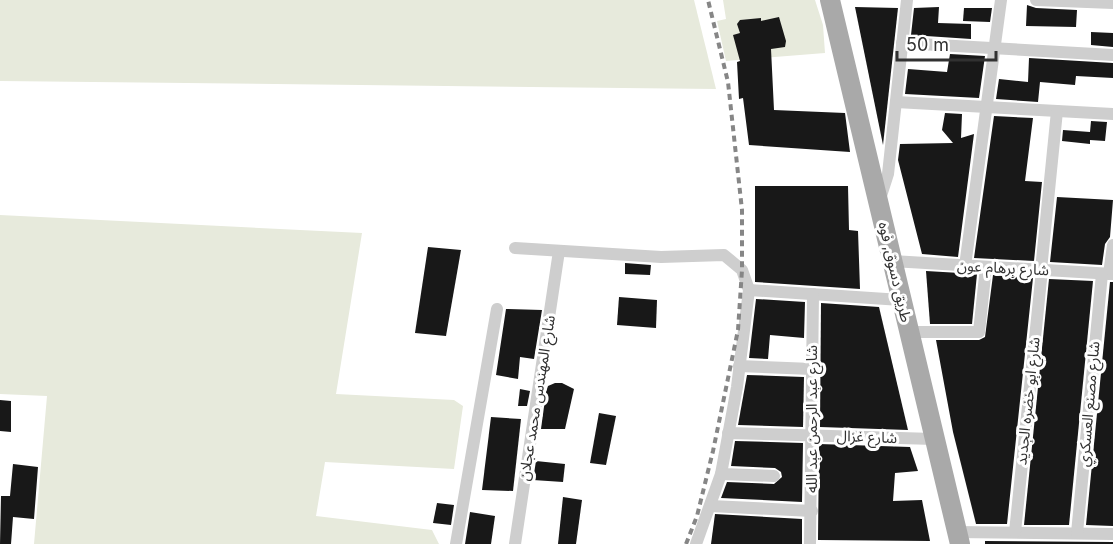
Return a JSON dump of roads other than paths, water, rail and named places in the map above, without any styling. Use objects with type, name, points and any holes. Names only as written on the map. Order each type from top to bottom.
[{"type":"main road","name":"طريق دسوق, فوه","points":[[831,0],[958,538]]},
{"type":"street","points":[[879,203],[888,174],[907,0]]},
{"type":"street","points":[[965,266],[1001,0]]},
{"type":"street","points":[[1036,0],[1113,3]]},
{"type":"street","points":[[902,43],[1113,55]]},
{"type":"street","points":[[896,102],[1113,114]]},
{"type":"street","name":"شارع ابو خضره الجديد","points":[[1016,532],[1058,111]]},
{"type":"street","name":"شارع مصنع العسكري","points":[[1077,533],[1113,244]]},
{"type":"street","points":[[515,248],[700,258],[724,255],[742,270],[749,290],[728,433],[721,474],[696,544]]},
{"type":"street","name":"شارع المهندس محمد عجلان","points":[[515,544],[559,251]]},
{"type":"street","name":"شارع برهام عون","points":[[892,261],[1108,274]]},
{"type":"street","points":[[909,332],[979,332],[986,267]]},
{"type":"street","points":[[749,290],[901,300]]},
{"type":"street","name":"شارع عبد الرحمن عبد الله","points":[[810,544],[813,294]]},
{"type":"street","points":[[456,544],[497,309]]},
{"type":"street","points":[[739,366],[813,369]]},
{"type":"street","name":"شارع غزال","points":[[728,433],[934,439]]},
{"type":"street","points":[[721,474],[774,476]]},
{"type":"street","points":[[711,506],[812,511]]},
{"type":"street","points":[[958,538],[1016,532],[1113,534]]},
{"type":"railway","points":[[686,544],[697,516],[713,451],[738,330],[742,270],[742,210],[728,82],[708,0]]}]
